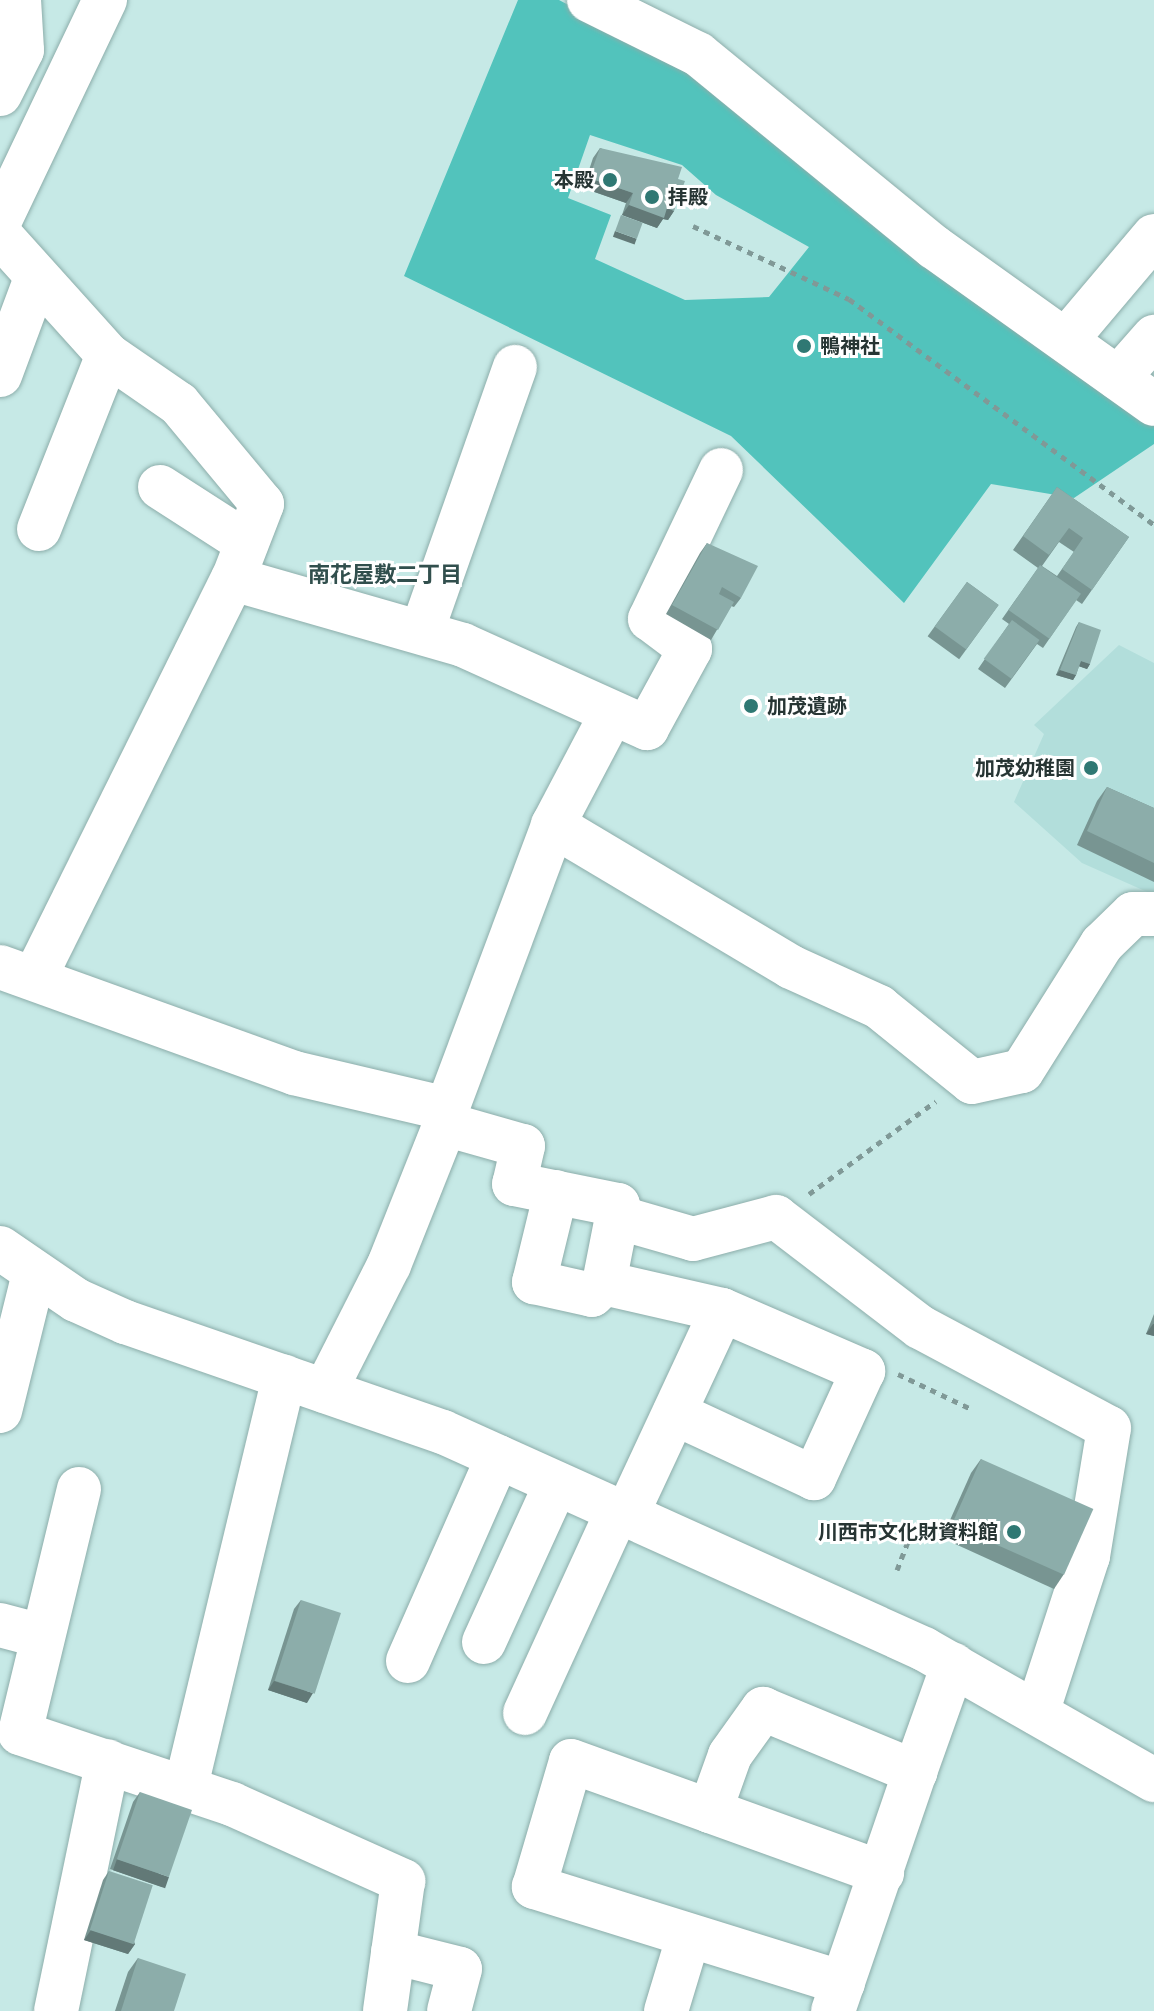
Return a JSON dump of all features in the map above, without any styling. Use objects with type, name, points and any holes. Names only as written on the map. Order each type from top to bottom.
[{"type":"street","points":[[0,94],[22,50],[19,0]]},
{"type":"street","points":[[0,220],[105,0]]},
{"type":"street","points":[[589,0],[698,54],[934,247],[1154,404]]},
{"type":"street","points":[[0,235],[108,355],[179,404],[262,504],[240,561],[18,971],[294,1073],[446,1116],[523,1146],[514,1184],[556,1192],[618,1205],[604,1283],[592,1295],[534,1282],[556,1192]]},
{"type":"street","points":[[1066,340],[1154,236]]},
{"type":"street","points":[[0,375],[36,278]]},
{"type":"street","points":[[1118,378],[1154,337]]},
{"type":"street","points":[[39,529],[108,355]]},
{"type":"street","points":[[422,631],[515,367]]},
{"type":"street","points":[[160,487],[240,561],[422,631],[647,728],[690,649],[650,619],[721,470]]},
{"type":"street","points":[[325,1391],[389,1265],[553,825],[611,715]]},
{"type":"street","points":[[553,825],[791,967],[879,1007],[972,1082],[1022,1071],[1102,944],[1133,914],[1154,914]]},
{"type":"street","points":[[617,1217],[693,1239],[776,1217],[920,1327],[1109,1428],[1088,1556],[1037,1713]]},
{"type":"street","points":[[0,1248],[34,1274],[125,1322],[325,1391],[498,1457],[953,1665],[1154,1780]]},
{"type":"street","points":[[0,1411],[34,1274]]},
{"type":"street","points":[[604,1283],[722,1310],[863,1371],[814,1478],[674,1413]]},
{"type":"street","points":[[525,1713],[722,1310]]},
{"type":"street","points":[[186,1786],[284,1377]]},
{"type":"street","points":[[408,1661],[498,1457]]},
{"type":"street","points":[[484,1642],[556,1484]]},
{"type":"street","points":[[79,1489],[20,1733],[186,1786],[403,1881],[385,2011]]},
{"type":"street","points":[[0,1625],[42,1636]]},
{"type":"street","points":[[882,1873],[571,1761],[534,1887],[688,1938],[838,1997],[882,1873],[953,1665]]},
{"type":"street","points":[[710,1811],[730,1755],[763,1709],[915,1772]]},
{"type":"street","points":[[56,2011],[108,1761]]},
{"type":"street","points":[[666,2011],[688,1938]]},
{"type":"street","points":[[393,1952],[460,1969],[449,2011]]},
{"type":"path","points":[[693,226],[849,299],[1154,525]]},
{"type":"path","points":[[783,1222],[812,1191],[972,1082]]},
{"type":"path","points":[[863,1371],[872,1362],[973,1410]]},
{"type":"path","points":[[897,1570],[908,1542]]},
{"type":"shaded area","name":"鴨神社","points":[[518,0],[559,0],[682,65],[1154,416],[1154,444],[1074,498],[991,484],[904,603],[731,436],[404,276]],"holes":[[[590,135],[682,165],[716,195],[809,247],[769,297],[685,300],[595,259],[611,215],[568,198]]]},
{"type":"shaded area","name":"加茂幼稚園","points":[[1119,645],[1154,663],[1154,895],[1082,863],[1014,802],[1044,734],[1034,725]]},
{"type":"building","points":[[600,148],[682,167],[678,179],[685,181],[674,211],[667,208],[664,218],[629,205],[633,193],[589,178]]},
{"type":"building","points":[[621,215],[643,223],[637,239],[615,231]]},
{"type":"building","points":[[1057,487],[1129,537],[1092,590],[1062,569],[1083,538],[1069,528],[1049,555],[1023,536]]},
{"type":"building","points":[[707,543],[758,566],[741,598],[722,587],[719,594],[734,602],[718,630],[672,605]]},
{"type":"building","points":[[1040,565],[1081,594],[1049,639],[1008,610]]},
{"type":"building","points":[[967,582],[999,605],[966,649],[935,626]]},
{"type":"building","points":[[1012,620],[1040,640],[1011,679],[984,659]]},
{"type":"building","points":[[1079,622],[1101,630],[1090,664],[1081,661],[1076,675],[1060,670]]},
{"type":"building","points":[[1107,787],[1154,808],[1154,863],[1087,831]]},
{"type":"building","points":[[981,1459],[1093,1509],[1064,1575],[952,1525]]},
{"type":"building","points":[[301,1600],[341,1613],[315,1694],[275,1681]]},
{"type":"building","points":[[140,1792],[192,1810],[169,1877],[117,1859]]},
{"type":"building","points":[[109,1871],[153,1885],[134,1944],[90,1930]]},
{"type":"building","points":[[138,1958],[186,1974],[174,2011],[121,2011]]},
{"type":"place","name":"本殿","points":[[610,180]]},
{"type":"place","name":"拝殿","points":[[652,197]]},
{"type":"place","name":"鴨神社","points":[[804,346]]},
{"type":"place","name":"加茂遺跡","points":[[751,706]]},
{"type":"place","name":"加茂幼稚園","points":[[1091,768]]},
{"type":"place","name":"川西市文化財資料館","points":[[1014,1532]]},
{"type":"district","name":"南花屋敷二丁目","points":[[385,575]]}]
